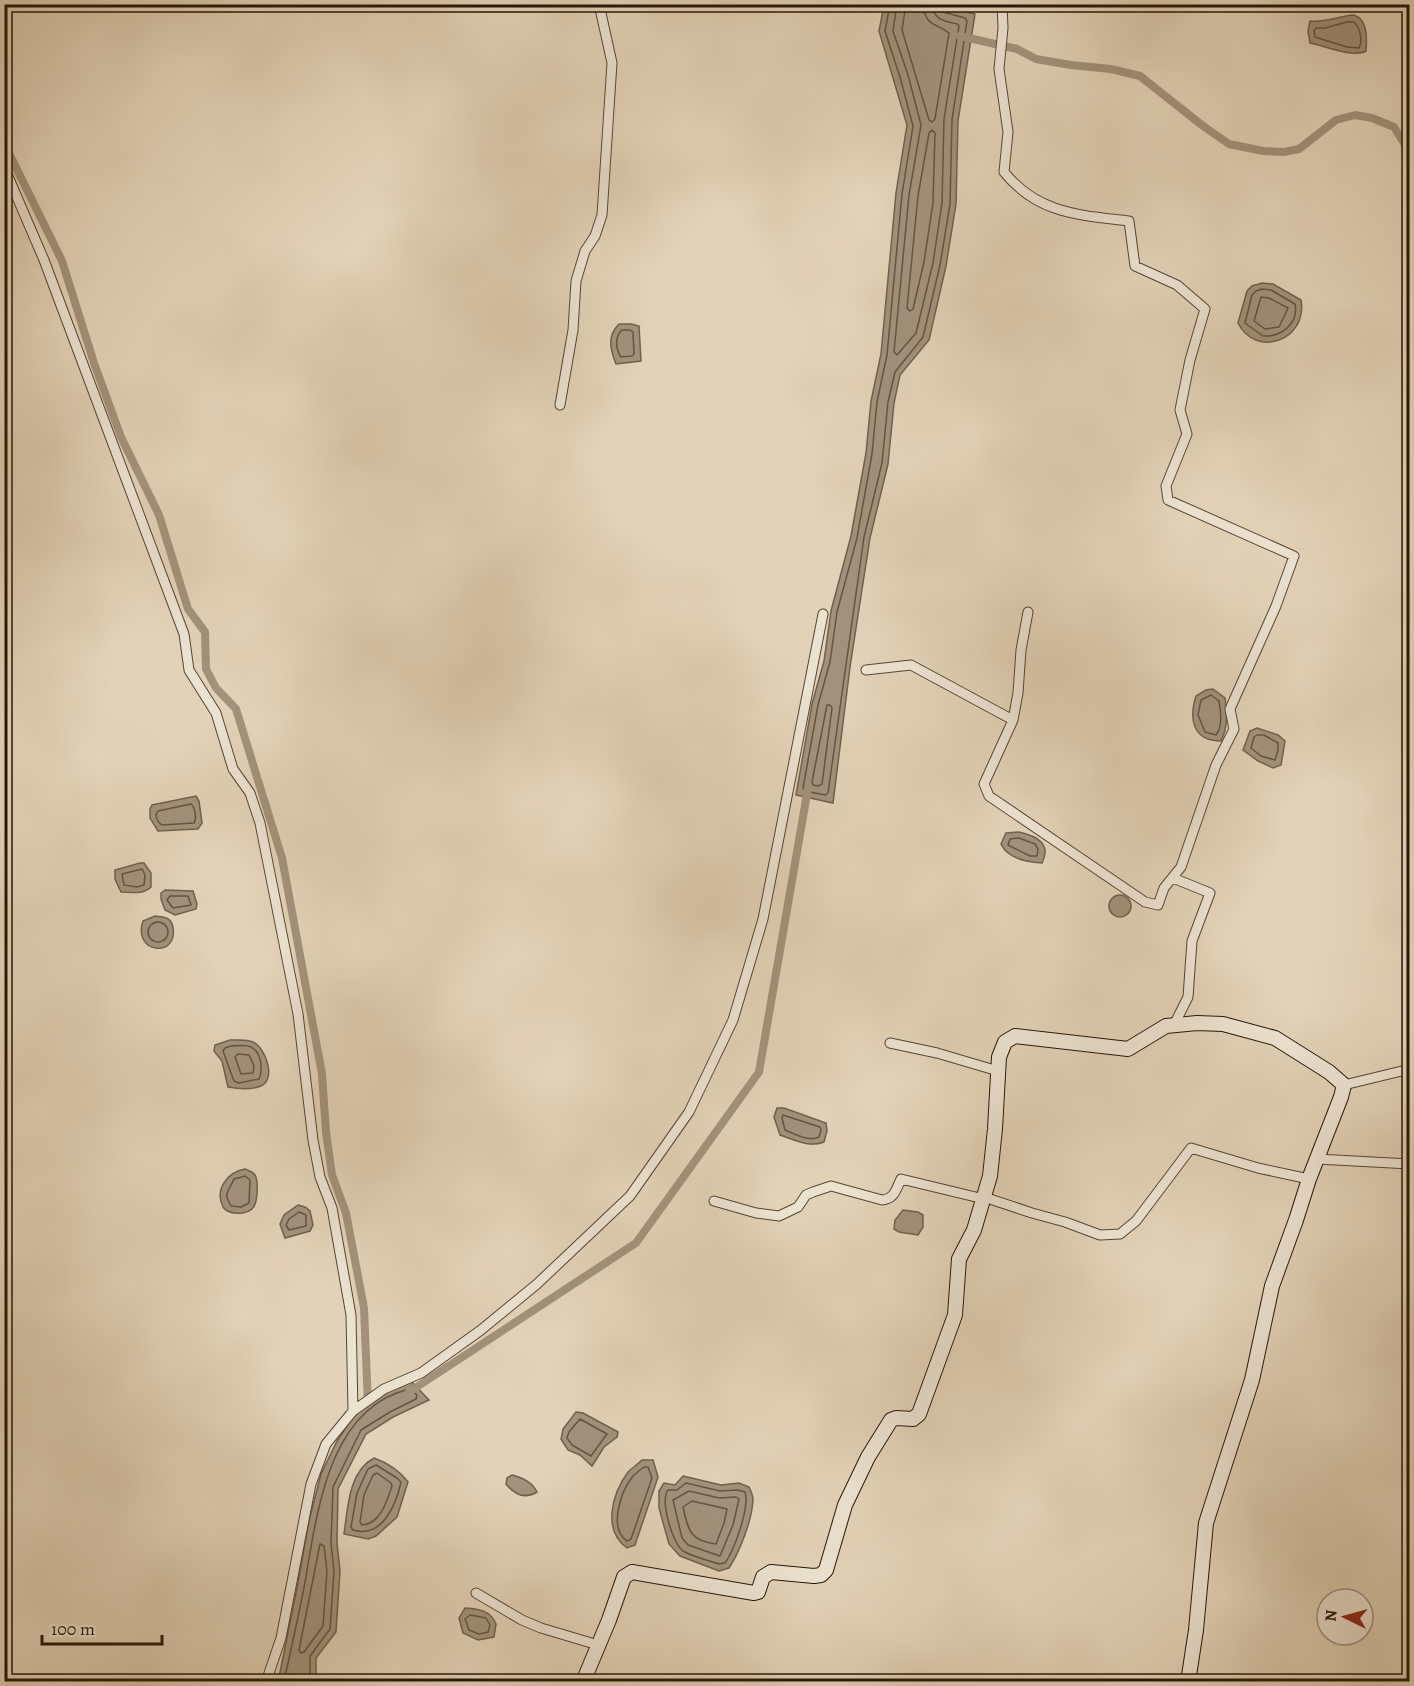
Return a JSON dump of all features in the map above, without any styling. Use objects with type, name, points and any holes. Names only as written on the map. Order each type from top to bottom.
[{"type":"street","points":[[560,405],[573,330],[576,281],[585,251],[595,236],[602,215],[612,63],[600,4]]},
{"type":"street","points":[[1002,4],[1003,28],[999,69],[1008,132],[1004,172],[1016,187],[1038,202],[1074,214],[1129,221],[1135,266],[1177,285],[1205,309],[1190,360],[1180,410],[1187,434],[1166,486],[1168,500],[1294,556],[1276,606],[1230,709],[1234,729],[1216,765],[1181,867],[1164,888],[1158,905],[1145,902],[989,796],[984,784],[1013,720],[1028,612]]},
{"type":"street","points":[[4,167],[44,260],[184,634],[189,670],[216,713],[233,769],[250,792],[260,823],[298,1014],[318,1168],[332,1208],[351,1314],[356,1408]]},
{"type":"street","points":[[266,1682],[281,1638],[311,1484],[326,1444],[356,1408],[375,1395],[421,1373],[481,1330],[537,1284],[630,1196],[689,1112],[733,1020],[763,919],[823,614]]},
{"type":"street","points":[[866,670],[912,665],[1013,720]]},
{"type":"street","points":[[1173,878],[1210,893],[1192,941],[1188,998],[1174,1025]]},
{"type":"street","points":[[583,1682],[624,1577],[632,1572],[754,1593],[760,1588],[762,1577],[771,1572],[814,1576],[821,1575],[825,1570],[845,1504],[868,1457],[891,1420],[913,1419],[919,1414],[955,1315],[959,1259],[974,1230],[990,1176],[999,1058],[1005,1042],[1015,1036],[1128,1049],[1166,1026],[1197,1023],[1223,1024],[1275,1038],[1344,1084]]},
{"type":"street","points":[[890,1043],[937,1053],[998,1071]]},
{"type":"street","points":[[1344,1084],[1410,1069]]},
{"type":"street","points":[[1188,1682],[1196,1630],[1206,1523],[1252,1380],[1272,1286],[1344,1084]]},
{"type":"street","points":[[714,1201],[756,1213],[779,1216],[798,1207],[806,1196],[831,1186],[889,1200],[894,1195],[901,1179],[984,1198],[1100,1235],[1120,1234],[1136,1221],[1191,1148],[1258,1168],[1309,1179]]},
{"type":"street","points":[[1317,1159],[1410,1164]]},
{"type":"street","points":[[476,1593],[522,1620],[598,1645]]},
{"type":"water","points":[[884,5],[935,5],[975,14],[958,121],[956,204],[946,266],[929,340],[900,375],[894,403],[888,464],[870,538],[850,667],[833,803],[796,795],[812,704],[824,661],[831,611],[851,536],[866,453],[871,401],[881,354],[896,193],[907,125],[879,31]]},
{"type":"water","points":[[1354,15],[1359,17],[1364,25],[1366,51],[1347,52],[1310,43],[1308,31],[1310,21]]},
{"type":"water","points":[[1262,283],[1273,284],[1301,300],[1301,314],[1297,326],[1279,340],[1268,342],[1256,340],[1246,334],[1238,323],[1247,291],[1252,286]]},
{"type":"water","points":[[619,324],[639,326],[641,361],[616,364],[612,353],[611,338]]},
{"type":"water","points":[[1213,689],[1225,698],[1226,720],[1221,741],[1211,740],[1198,733],[1193,720],[1196,696]]},
{"type":"water","points":[[1257,728],[1278,735],[1285,741],[1281,765],[1273,768],[1243,750],[1250,731]]},
{"type":"water","points":[[196,796],[199,801],[202,823],[198,829],[158,831],[150,818],[152,805]]},
{"type":"water","points":[[1019,832],[1036,838],[1044,845],[1045,856],[1042,863],[1018,858],[1004,849],[1001,844],[1006,833]]},
{"type":"water","points":[[144,863],[151,873],[151,887],[141,892],[121,892],[115,879],[115,870]]},
{"type":"water","points":[[165,890],[193,891],[197,904],[196,909],[175,915],[165,910],[161,893]]},
{"type":"water","points":[[1120,895],[1128,898],[1131,906],[1128,914],[1120,917],[1112,914],[1109,906],[1112,898]]},
{"type":"water","points":[[155,916],[167,918],[173,928],[173,938],[163,948],[149,946],[141,932],[143,921]]},
{"type":"water","points":[[230,1040],[251,1041],[262,1050],[269,1070],[266,1082],[261,1086],[244,1089],[228,1087],[222,1061],[214,1051],[215,1045]]},
{"type":"water","points":[[777,1108],[784,1108],[826,1123],[827,1131],[824,1142],[807,1144],[780,1135],[774,1117]]},
{"type":"water","points":[[245,1169],[256,1177],[257,1189],[254,1206],[245,1212],[229,1212],[223,1207],[220,1194],[224,1182],[233,1174]]},
{"type":"water","points":[[298,1205],[310,1211],[313,1225],[310,1231],[285,1238],[280,1224],[284,1215]]},
{"type":"water","points":[[903,1210],[923,1215],[923,1227],[918,1235],[894,1229],[895,1220]]},
{"type":"water","points":[[411,1381],[429,1400],[393,1417],[366,1434],[338,1489],[337,1543],[340,1571],[336,1632],[316,1658],[316,1681],[278,1682],[309,1521],[321,1474],[337,1441],[356,1413],[380,1393]]},
{"type":"water","points":[[576,1412],[583,1413],[618,1432],[617,1437],[604,1447],[592,1466],[580,1455],[568,1450],[561,1439],[563,1429]]},
{"type":"water","points":[[374,1458],[393,1467],[408,1482],[397,1517],[376,1536],[368,1539],[344,1534],[348,1502],[354,1481],[365,1464]]},
{"type":"water","points":[[642,1460],[653,1460],[658,1477],[635,1545],[627,1548],[614,1532],[612,1512],[622,1481],[628,1472]]},
{"type":"water","points":[[512,1475],[527,1481],[537,1492],[524,1496],[512,1491],[506,1484],[507,1478]]},
{"type":"water","points":[[683,1476],[721,1485],[739,1483],[749,1487],[753,1500],[748,1526],[729,1568],[719,1571],[680,1556],[669,1544],[659,1508],[659,1491],[664,1483],[675,1485]]},
{"type":"water","points":[[465,1608],[487,1613],[494,1619],[496,1624],[494,1637],[478,1640],[463,1633],[459,1618]]},
{"type":"waterway","points":[[960,36],[1017,49],[1036,59],[1111,69],[1140,76],[1229,144],[1263,151],[1284,152],[1299,149],[1336,120],[1355,115],[1372,118],[1394,127],[1407,148],[1410,174]]},
{"type":"waterway","points":[[4,143],[62,261],[94,363],[121,437],[159,515],[188,609],[205,632],[206,669],[216,688],[236,709],[282,858],[322,1074],[332,1175],[346,1213],[364,1308],[368,1404]]},
{"type":"waterway","points":[[409,1392],[636,1243],[759,1072],[808,788]]}]
